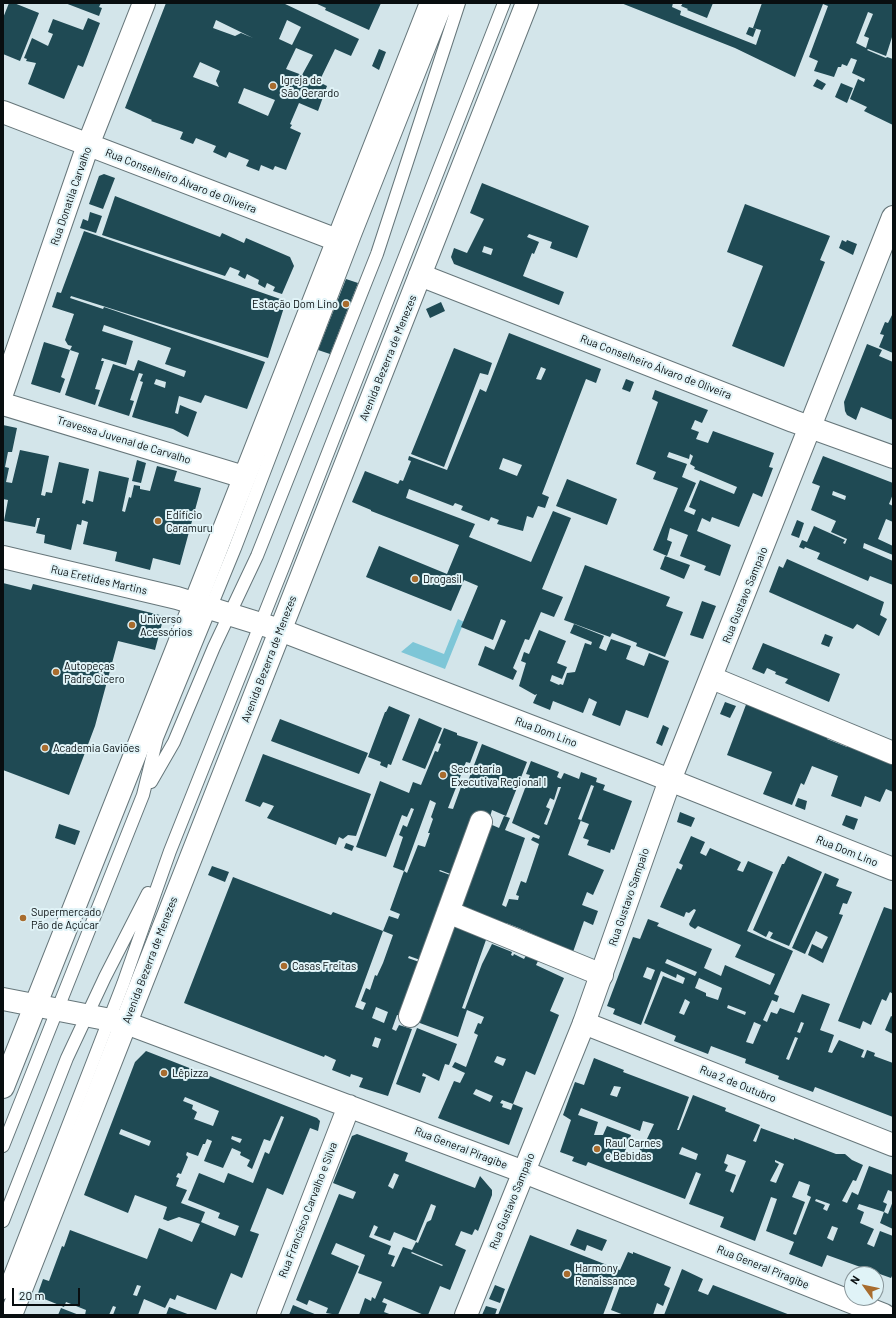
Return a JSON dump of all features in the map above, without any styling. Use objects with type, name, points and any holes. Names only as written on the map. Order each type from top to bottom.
[{"type":"street","name":"Rua Donatila Carvalho","points":[[3,392],[88,145],[144,3]]},
{"type":"street","points":[[3,1087],[35,1006],[211,609],[244,477],[430,3]]},
{"type":"street","name":"Avenida Bezerra de Menezes","points":[[11,1315],[117,1021],[270,627],[420,275],[527,3]]},
{"type":"street","name":"Rua Conselheiro Álvaro de Oliveira","points":[[3,112],[337,240]]},
{"type":"street","name":"Rua Gustavo Sampaio","points":[[466,1315],[584,1023],[670,780],[891,229]]},
{"type":"street","name":"Rua Conselheiro Álvaro de Oliveira","points":[[420,275],[811,427],[893,457]]},
{"type":"street","name":"Travessa Juvenal de Carvalho","points":[[3,404],[244,477]]},
{"type":"street","name":"Rua Eretides Martins","points":[[3,556],[211,609]]},
{"type":"street","name":"Rua Dom Lino","points":[[211,609],[270,627],[670,780],[893,869]]},
{"type":"street","points":[[712,678],[893,753]]},
{"type":"street","points":[[410,1016],[481,822]]},
{"type":"street","points":[[448,912],[602,975]]},
{"type":"street","name":"Rua General Piragibe","points":[[3,999],[117,1021],[524,1172],[884,1315]]},
{"type":"street","name":"Rua 2 de Outubro","points":[[584,1023],[893,1145]]},
{"type":"street","name":"Rua Francisco Carvalho e Silva","points":[[268,1315],[349,1106]]},
{"type":"lane","points":[[3,1146],[143,795],[157,738],[211,609],[447,3]]},
{"type":"lane","points":[[143,795],[174,742],[211,609],[258,556],[377,254],[459,3]]},
{"type":"lane","name":"Avenida Bezerra de Menezes","points":[[3,1221],[67,1058],[170,851],[270,627],[504,3]]},
{"type":"lane","name":"Avenida Bezerra de Menezes","points":[[3,1293],[117,1021],[170,851]]},
{"type":"shaded area","points":[[458,619],[464,622],[445,669],[401,652],[413,642],[444,654]]},
{"type":"building","points":[[9,3],[14,3],[39,13],[20,61],[3,54],[3,18]]},
{"type":"building","points":[[65,3],[101,3],[99,7],[102,8],[99,16]]},
{"type":"building","name":"Igreja de São Gerardo","points":[[166,3],[283,3],[359,39],[351,56],[335,49],[319,82],[327,86],[318,111],[299,103],[290,124],[292,125],[290,128],[301,133],[286,170],[275,166],[273,170],[261,165],[259,171],[246,166],[249,160],[229,152],[226,158],[213,152],[216,146],[196,138],[193,144],[180,139],[183,132],[151,121],[152,120],[125,108]],"holes":[[[216,20],[253,38],[241,33],[235,36],[213,28]],[[287,20],[301,27],[292,45],[279,39]],[[296,48],[313,55],[302,75],[286,69]],[[200,62],[220,71],[216,81],[219,87],[193,77]],[[244,88],[275,100],[268,116],[238,103]]]},
{"type":"building","points":[[315,3],[381,3],[369,30],[325,10],[326,8]]},
{"type":"building","points":[[621,3],[673,3],[672,7],[681,11],[680,15],[756,45],[761,30],[753,28],[762,3],[893,4],[893,34],[886,56],[868,49],[867,50],[886,58],[893,59],[893,125],[864,111],[867,107],[850,99],[858,79],[864,82],[865,79],[852,73],[857,60],[851,58],[847,66],[842,64],[841,67],[838,67],[834,77],[814,71],[818,61],[809,57],[828,6],[823,4],[795,77],[735,48]],"holes":[[[868,12],[873,14],[864,36],[869,38],[866,48],[856,43]]]},
{"type":"building","points":[[683,3],[713,3],[707,18],[687,10],[688,9],[681,6]]},
{"type":"building","points":[[88,18],[100,23],[83,67],[78,65],[64,99],[28,84],[36,63],[26,61],[27,59],[24,58],[32,38],[48,46],[53,34],[48,32],[53,19],[83,30]]},
{"type":"building","points":[[749,27],[756,29],[753,37],[746,34]]},
{"type":"building","points":[[379,49],[386,52],[379,70],[372,66]]},
{"type":"building","points":[[817,79],[826,84],[822,90],[813,86]]},
{"type":"building","points":[[841,83],[853,88],[847,103],[835,97]]},
{"type":"building","points":[[104,174],[115,178],[103,209],[89,204],[99,176]]},
{"type":"building","points":[[482,183],[589,226],[577,258],[550,248],[552,242],[529,234],[527,237],[539,242],[534,254],[532,253],[523,276],[564,292],[559,305],[454,264],[451,257],[454,248],[467,253],[484,219],[470,213]],"holes":[[[484,246],[493,249],[491,255],[482,252]]]},
{"type":"building","points":[[115,196],[220,237],[222,233],[244,243],[246,238],[290,257],[294,266],[282,294],[273,291],[275,287],[267,283],[265,288],[258,284],[259,280],[247,274],[245,279],[238,275],[240,271],[230,267],[225,276],[102,235]]},
{"type":"building","points":[[745,204],[830,236],[820,260],[825,262],[784,367],[732,346],[763,266],[727,252]]},
{"type":"building","points":[[90,212],[102,216],[96,233],[80,228],[83,219],[88,221]]},
{"type":"building","points":[[84,231],[286,301],[268,358],[71,296],[70,298],[103,309],[104,307],[265,362],[247,409],[205,395],[201,403],[179,396],[175,413],[178,414],[180,405],[197,412],[188,437],[173,429],[132,417],[143,382],[140,381],[143,374],[139,373],[130,400],[134,401],[129,416],[98,406],[113,364],[134,371],[138,360],[184,377],[186,371],[165,364],[171,348],[104,325],[102,331],[133,341],[126,365],[102,358],[101,361],[104,361],[95,389],[100,390],[95,405],[65,395],[79,353],[70,350],[72,346],[68,345],[65,340],[74,314],[52,307],[57,292],[61,293]],"holes":[[[156,379],[166,382],[165,388],[154,384]]]},
{"type":"building","points":[[842,240],[846,242],[847,240],[857,244],[853,255],[839,248]]},
{"type":"building","points":[[346,279],[358,283],[330,354],[318,350]]},
{"type":"building","points":[[441,302],[445,311],[430,318],[426,309]]},
{"type":"building","points":[[893,313],[893,353],[879,347],[884,335],[880,334],[885,322],[888,323]]},
{"type":"building","points":[[509,333],[601,369],[596,383],[586,379],[542,494],[549,497],[545,508],[538,506],[533,518],[527,516],[523,531],[497,524],[499,520],[491,517],[489,521],[461,510],[463,506],[455,503],[453,506],[409,489],[406,498],[475,524],[469,537],[531,562],[553,511],[571,518],[542,589],[563,597],[554,617],[541,612],[529,640],[525,639],[513,668],[517,671],[513,680],[478,665],[485,646],[494,650],[506,621],[501,619],[493,640],[461,627],[478,586],[464,580],[451,611],[366,577],[379,546],[447,574],[459,545],[371,511],[352,502],[365,471],[398,484],[400,480],[403,481],[411,461],[408,460],[409,456],[447,470],[480,389],[486,392]],"holes":[[[541,367],[546,369],[541,380],[536,379]],[[503,458],[522,465],[517,476],[499,469]]]},
{"type":"building","points":[[44,342],[70,350],[61,377],[65,379],[60,393],[31,384]]},
{"type":"building","points":[[867,344],[882,350],[879,356],[893,362],[893,420],[861,407],[856,420],[847,415],[845,411],[844,402]]},
{"type":"building","points":[[454,348],[492,363],[488,375],[480,373],[444,467],[411,454]]},
{"type":"building","points":[[626,379],[634,382],[630,392],[622,389]]},
{"type":"building","points":[[655,390],[708,410],[702,423],[695,420],[691,429],[699,432],[696,439],[708,443],[713,431],[774,453],[769,467],[773,468],[762,497],[753,493],[739,527],[712,517],[710,522],[702,518],[697,531],[731,545],[720,576],[704,570],[706,566],[680,556],[688,535],[670,528],[667,540],[672,542],[667,556],[653,550],[678,488],[653,479],[656,472],[636,464],[658,402],[652,399]],"holes":[[[669,452],[689,459],[690,454],[693,456],[690,464],[695,467],[694,469],[737,487],[734,494],[700,480],[689,507],[696,510],[694,515],[684,511],[696,483],[682,477],[687,464],[667,457]]]},
{"type":"building","points":[[3,425],[17,428],[12,452],[8,452],[5,467],[9,468],[6,482],[12,483],[20,450],[49,456],[41,495],[45,496],[46,492],[52,493],[59,462],[89,469],[82,503],[85,504],[86,500],[93,502],[99,471],[129,478],[122,511],[125,512],[129,497],[131,498],[134,485],[140,486],[140,489],[150,491],[157,466],[177,471],[174,481],[201,488],[180,565],[153,558],[150,570],[115,561],[117,552],[83,544],[88,522],[82,520],[81,525],[77,524],[71,550],[44,543],[45,535],[36,533],[40,518],[37,518],[35,527],[4,521],[8,500],[3,499]]},
{"type":"building","points":[[823,456],[893,483],[893,494],[889,504],[893,506],[893,522],[886,519],[878,539],[893,546],[893,555],[864,543],[863,548],[893,561],[893,585],[870,576],[868,581],[817,559],[820,553],[805,547],[804,549],[799,547],[802,540],[807,542],[814,526],[845,540],[843,543],[845,544],[847,539],[831,532],[836,521],[811,510],[820,486],[812,483]],"holes":[[[833,491],[846,496],[845,500],[832,495]]]},
{"type":"building","points":[[137,460],[146,463],[141,483],[132,481]]},
{"type":"building","points":[[567,479],[617,499],[607,525],[556,506]]},
{"type":"building","points":[[797,520],[804,523],[799,538],[791,535]]},
{"type":"building","points":[[665,556],[690,565],[684,579],[660,569]]},
{"type":"building","points":[[787,559],[884,602],[880,615],[887,619],[879,636],[857,624],[853,629],[769,592],[779,566],[783,568]]},
{"type":"building","points":[[585,565],[670,597],[666,606],[683,612],[665,657],[636,646],[637,643],[612,633],[610,637],[564,620]]},
{"type":"building","points":[[3,583],[31,590],[33,584],[164,616],[155,650],[118,641],[95,726],[69,795],[3,770]]},
{"type":"building","points":[[702,601],[716,606],[703,639],[690,635]]},
{"type":"building","points":[[574,624],[604,636],[599,648],[606,651],[611,639],[631,646],[626,659],[644,666],[649,653],[669,661],[648,718],[626,710],[620,726],[592,715],[597,702],[589,698],[583,713],[553,701],[550,710],[533,703],[537,694],[535,695],[519,686],[526,663],[521,661],[524,652],[529,654],[539,630],[566,641],[557,663],[567,667],[562,679],[552,675],[550,681],[563,685],[567,673],[575,672],[585,643],[591,645],[592,642],[570,633]]},
{"type":"building","points":[[825,634],[833,637],[829,647],[821,644]]},
{"type":"building","points":[[763,643],[840,674],[829,702],[785,683],[788,679],[775,674],[776,672],[767,668],[764,674],[752,669]]},
{"type":"building","points":[[725,702],[736,706],[730,718],[720,714]]},
{"type":"building","points":[[747,702],[829,734],[827,739],[847,747],[850,741],[893,758],[893,792],[886,789],[880,802],[865,796],[861,807],[831,796],[838,776],[812,766],[804,785],[801,783],[792,805],[763,794],[772,772],[727,755]]},
{"type":"building","points":[[389,706],[410,715],[391,765],[388,764],[387,768],[380,765],[381,762],[368,757],[385,712]]},
{"type":"building","points":[[419,718],[442,728],[425,769],[402,760]]},
{"type":"building","points":[[280,719],[368,753],[359,774],[271,741]]},
{"type":"building","points":[[663,725],[669,728],[662,746],[656,743]]},
{"type":"building","points":[[444,728],[457,733],[457,735],[478,742],[470,763],[466,762],[448,808],[453,809],[461,787],[465,789],[482,744],[527,762],[506,816],[492,810],[488,823],[453,875],[440,870],[439,871],[453,876],[423,961],[409,956],[408,958],[422,963],[402,1016],[397,1015],[392,1029],[396,1031],[399,1025],[412,1029],[388,1096],[359,1087],[363,1078],[351,1074],[350,1077],[332,1070],[336,1060],[325,1055],[324,1057],[184,1003],[233,877],[331,915],[333,912],[383,931],[389,916],[398,919],[400,914],[390,910],[404,871],[393,867],[403,837],[399,835],[403,825],[407,827],[414,809],[411,808],[407,817],[402,815],[386,857],[356,847],[380,781],[409,793],[413,782],[421,785],[435,751],[438,752],[441,744],[438,743]],"holes":[[[430,800],[436,803],[431,817],[433,819],[428,833],[430,833],[425,847],[418,845],[407,873],[404,871]],[[383,931],[393,935],[383,963],[377,976],[375,975],[370,990],[366,988],[361,1001],[366,1003],[363,1010],[355,1007]],[[376,1007],[388,1012],[384,1023],[372,1018]],[[375,1037],[381,1039],[378,1048],[372,1046]]]},
{"type":"building","points":[[263,754],[371,794],[356,836],[348,835],[343,839],[339,837],[336,845],[267,818],[274,806],[263,802],[260,807],[245,801]]},
{"type":"building","points":[[531,761],[559,772],[557,777],[561,779],[564,773],[579,779],[581,772],[597,778],[596,782],[605,785],[603,790],[632,801],[614,850],[611,849],[610,853],[587,845],[589,840],[583,838],[589,824],[581,821],[594,786],[591,785],[578,819],[581,820],[568,855],[604,870],[593,895],[587,892],[582,905],[598,911],[593,925],[584,921],[573,952],[519,928],[506,923],[505,925],[458,907],[490,824],[499,828],[504,816],[510,818],[505,830],[525,838],[502,905],[506,907],[509,899],[518,900],[519,896],[516,895],[521,881],[526,883],[539,844],[531,840],[533,837],[539,839],[540,836],[512,823],[530,775],[526,774]],"holes":[[[558,787],[561,787],[547,825],[544,824],[550,809],[546,807],[550,798],[554,800]]]},
{"type":"building","points":[[798,798],[807,801],[805,810],[795,806]]},
{"type":"building","points":[[680,812],[695,818],[691,827],[677,822]]},
{"type":"building","points":[[846,815],[858,819],[854,830],[842,825]]},
{"type":"building","points":[[59,824],[80,831],[75,845],[55,838]]},
{"type":"building","points":[[691,836],[705,842],[700,853],[706,856],[710,848],[741,862],[737,870],[743,872],[748,861],[773,872],[747,931],[793,951],[774,994],[779,996],[777,1002],[772,1000],[763,1020],[767,1022],[771,1012],[777,1014],[780,1008],[794,1013],[802,994],[830,1004],[820,1030],[834,1035],[828,1052],[832,1053],[839,1040],[864,1050],[861,1057],[864,1058],[867,1050],[875,1053],[874,1056],[893,1063],[893,1117],[815,1087],[813,1092],[778,1079],[779,1076],[745,1063],[746,1059],[711,1046],[708,1054],[674,1041],[676,1036],[644,1023],[663,976],[683,984],[685,978],[677,974],[676,978],[661,971],[641,1025],[613,1014],[615,1009],[607,1006],[633,937],[640,939],[648,919],[659,923],[657,926],[712,949],[704,968],[721,976],[725,965],[770,985],[775,974],[735,957],[741,945],[698,926],[695,929],[690,926],[689,924],[696,910],[694,909],[689,913],[686,912],[684,917],[660,907],[677,868],[681,870],[683,865],[679,863]],"holes":[[[667,959],[697,972],[695,976],[665,963]],[[647,967],[655,970],[651,980],[643,977]],[[699,978],[722,988],[718,1000],[706,996],[706,993],[695,988]],[[685,999],[690,1002],[684,1015],[679,1013]],[[728,1005],[746,1012],[745,1015],[727,1008]],[[754,1022],[761,1025],[753,1044],[746,1042]],[[801,1022],[804,1023],[800,1033],[797,1032]],[[795,1037],[798,1038],[789,1060],[786,1059]]]},
{"type":"building","points":[[346,843],[354,846],[352,851],[344,848]]},
{"type":"building","points":[[788,856],[822,872],[789,946],[770,938],[773,933],[769,931],[766,937],[753,930],[782,864],[784,864]]},
{"type":"building","points":[[212,866],[229,872],[225,882],[208,875]]},
{"type":"building","points":[[825,873],[839,879],[836,886],[852,892],[847,904],[843,903],[839,914],[843,915],[823,963],[808,955],[812,944],[822,949],[828,937],[816,931],[805,954],[792,948]]},
{"type":"building","points":[[884,907],[893,910],[893,994],[890,992],[886,1001],[882,999],[871,1025],[863,1021],[860,1029],[838,1021]]},
{"type":"building","points":[[453,924],[487,937],[462,1008],[465,1009],[482,964],[492,944],[512,952],[511,955],[513,956],[514,954],[524,959],[528,952],[540,957],[536,965],[564,978],[550,1011],[559,1015],[535,1075],[526,1071],[513,1104],[523,1108],[509,1145],[438,1118],[454,1081],[460,1083],[465,1073],[452,1067],[455,1062],[466,1067],[478,1035],[474,1033],[478,1023],[481,1024],[484,1017],[467,1010],[458,1037],[417,1022]],"holes":[[[497,1056],[506,1059],[503,1066],[494,1062]],[[476,1089],[493,1096],[490,1102],[473,1094]],[[502,1100],[513,1104],[511,1110],[502,1107],[503,1104],[500,1103]]]},
{"type":"building","points":[[891,1016],[893,1017],[893,1034],[885,1030]]},
{"type":"building","points":[[417,1028],[457,1044],[449,1065],[445,1064],[439,1081],[423,1073],[422,1076],[426,1077],[420,1093],[396,1084]]},
{"type":"building","points":[[146,1051],[317,1118],[320,1121],[318,1131],[310,1128],[283,1195],[267,1188],[250,1231],[259,1234],[242,1278],[231,1273],[216,1310],[177,1295],[175,1300],[170,1298],[165,1308],[144,1299],[138,1315],[113,1315],[116,1307],[113,1306],[109,1315],[85,1315],[86,1310],[66,1302],[64,1307],[37,1296],[43,1279],[49,1281],[62,1246],[64,1247],[70,1230],[147,1259],[159,1228],[192,1242],[200,1224],[179,1217],[168,1221],[163,1219],[167,1207],[135,1195],[128,1213],[84,1195],[135,1062]],"holes":[[[185,1097],[219,1111],[213,1126],[194,1119],[197,1112],[192,1109],[193,1105],[183,1101]],[[281,1116],[284,1117],[269,1154],[265,1152],[253,1183],[228,1173],[224,1183],[199,1173],[188,1200],[220,1213],[218,1218],[239,1226],[235,1236],[201,1222],[205,1212],[181,1203],[187,1190],[176,1186],[179,1178],[176,1177],[178,1173],[181,1174],[188,1157],[186,1155],[187,1152],[198,1156],[207,1139],[212,1141],[204,1161],[223,1168],[232,1148],[241,1152],[240,1155],[250,1160],[247,1166],[252,1169],[264,1139],[270,1141]],[[121,1129],[151,1141],[149,1146],[119,1134]],[[232,1136],[242,1139],[240,1143],[231,1139]],[[137,1285],[141,1286],[137,1296],[133,1295]]]},
{"type":"building","points":[[594,1058],[624,1070],[623,1072],[689,1097],[677,1130],[679,1130],[693,1095],[726,1108],[725,1111],[760,1125],[753,1141],[756,1142],[761,1128],[794,1140],[794,1138],[836,1154],[845,1154],[852,1160],[863,1165],[856,1181],[853,1180],[842,1201],[847,1203],[852,1192],[858,1195],[869,1166],[893,1175],[893,1192],[888,1190],[883,1202],[887,1204],[884,1212],[859,1204],[857,1209],[864,1212],[860,1223],[874,1229],[867,1244],[874,1247],[880,1231],[893,1236],[893,1274],[891,1278],[884,1275],[884,1266],[858,1266],[827,1255],[822,1267],[789,1254],[794,1242],[766,1231],[777,1199],[771,1197],[755,1241],[720,1227],[724,1217],[689,1204],[701,1174],[696,1172],[685,1199],[588,1162],[586,1166],[572,1161],[574,1157],[560,1152],[571,1120],[563,1115],[575,1082],[584,1085]],"holes":[[[614,1086],[621,1087],[617,1097],[610,1095]],[[581,1108],[640,1131],[643,1121],[654,1124],[646,1141],[644,1140],[637,1156],[631,1154],[629,1160],[623,1157],[631,1135],[607,1126],[603,1135],[594,1135],[598,1122],[578,1115]],[[682,1147],[698,1154],[696,1160],[679,1154]],[[727,1154],[746,1161],[733,1193],[730,1191],[736,1175],[725,1171],[728,1165],[724,1163]],[[775,1160],[784,1164],[776,1183],[770,1181],[779,1164],[775,1162]],[[799,1181],[810,1185],[807,1195],[811,1197],[796,1235],[793,1234],[805,1202],[792,1197]],[[816,1199],[830,1204],[827,1211],[823,1209],[825,1205],[815,1201]],[[832,1226],[838,1228],[833,1241],[827,1238]]]},
{"type":"building","points":[[357,1134],[408,1153],[405,1161],[475,1188],[480,1176],[492,1190],[492,1195],[478,1231],[475,1229],[472,1235],[461,1231],[455,1245],[466,1250],[450,1290],[440,1286],[428,1315],[424,1315],[384,1298],[382,1302],[387,1304],[384,1312],[392,1315],[359,1315],[365,1298],[371,1301],[372,1297],[375,1299],[382,1282],[358,1273],[365,1255],[336,1243],[331,1254],[359,1266],[338,1315],[326,1313],[328,1308],[309,1300],[307,1305],[296,1300],[339,1194],[353,1199],[356,1192],[333,1183],[352,1136]],"holes":[[[394,1173],[399,1175],[393,1189],[388,1186]],[[431,1204],[436,1206],[431,1220],[427,1222],[418,1243],[416,1242],[412,1250],[403,1247],[394,1267],[391,1266],[395,1256],[388,1254],[391,1246],[369,1237],[374,1225],[378,1227],[374,1235],[390,1241],[394,1232],[416,1241]],[[412,1252],[443,1265],[442,1266],[411,1253]]]},
{"type":"building","points":[[893,1201],[893,1229],[880,1223],[884,1212],[888,1214]]},
{"type":"building","points":[[577,1229],[607,1240],[602,1251],[587,1245],[585,1251],[570,1245]]},
{"type":"building","name":"Harmony Renaissance","points":[[530,1235],[620,1270],[628,1252],[633,1254],[633,1252],[671,1267],[664,1285],[670,1288],[663,1306],[657,1303],[653,1315],[624,1315],[611,1310],[622,1280],[617,1278],[603,1315],[498,1315]]},
{"type":"building","points":[[682,1269],[703,1279],[698,1291],[708,1295],[713,1285],[790,1315],[664,1315]]},
{"type":"building","points":[[495,1285],[505,1289],[500,1303],[489,1299]]},
{"type":"building","points":[[293,1305],[317,1315],[289,1315]]},
{"type":"building","points":[[486,1306],[497,1309],[495,1315],[482,1315]]},
{"type":"building","points":[[169,1307],[190,1315],[166,1315]]},
{"type":"building","points":[[61,1308],[79,1315],[58,1315]]},
{"type":"place","name":"Igreja de São Gerardo","points":[[273,86]]},
{"type":"place","name":"Estação Dom Lino","points":[[346,304]]},
{"type":"place","name":"Edifício Caramuru","points":[[158,521]]},
{"type":"place","name":"Drogasil","points":[[415,579]]},
{"type":"place","name":"Universo Acessórios","points":[[132,625]]},
{"type":"place","name":"Autopeças Padre Cícero","points":[[56,672]]},
{"type":"place","name":"Academia Gaviões","points":[[45,748]]},
{"type":"place","name":"Secretaria Executiva Regional I","points":[[443,775]]},
{"type":"place","name":"Supermercado Pão de Açúcar","points":[[23,918]]},
{"type":"place","name":"Casas Freitas","points":[[284,966]]},
{"type":"place","name":"Lêpizza","points":[[164,1073]]},
{"type":"place","name":"Raul Carnes e Bebidas","points":[[597,1149]]},
{"type":"place","name":"Harmony Renaissance","points":[[567,1274]]}]
